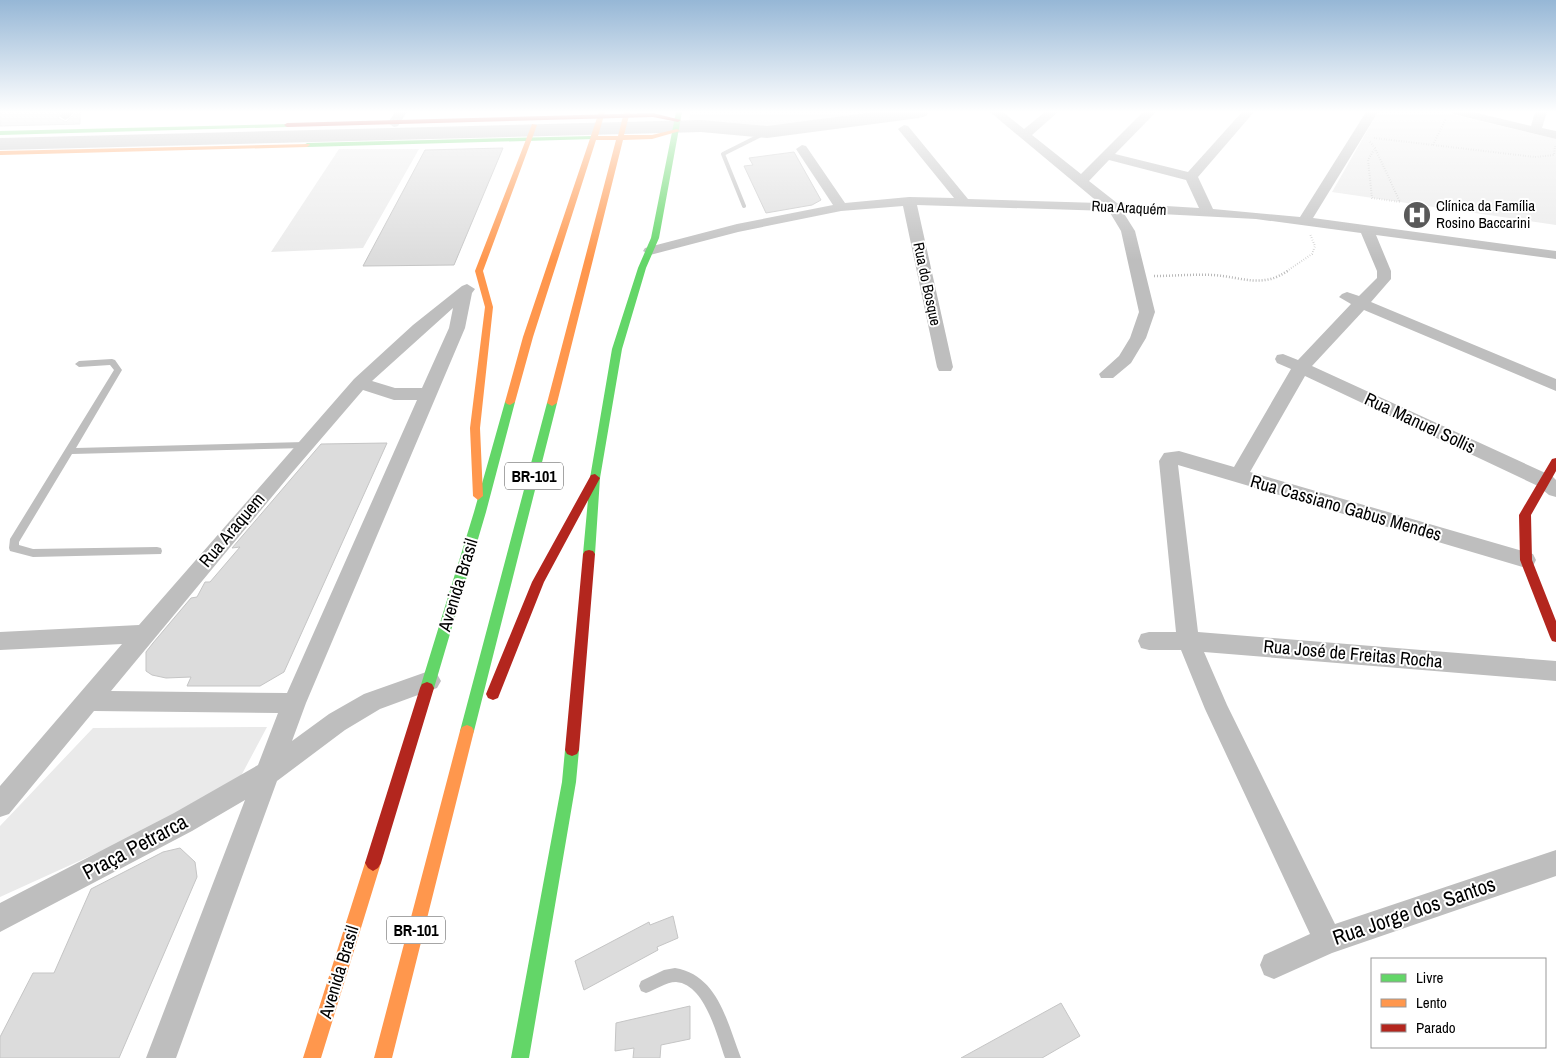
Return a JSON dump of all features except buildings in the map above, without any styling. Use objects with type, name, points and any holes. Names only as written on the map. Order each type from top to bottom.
[{"type":"main road","points":[[480,512],[474,457],[475,428],[489,307],[480,271],[519,161]]},
{"type":"main road","name":"Avenida Brasil","points":[[312,1058],[480,512],[528,337],[587,161]]},
{"type":"main road","name":"BR-101","points":[[383,1058],[613,161]]},
{"type":"main road","points":[[520,1058],[568,782],[579,682],[595,478],[618,349],[642,268],[658,226],[671,161]]},
{"type":"main road","points":[[1556,462],[1550,485],[1525,515],[1526,560],[1556,637]]},
{"type":"main road","points":[[490,701],[538,582],[595,478]]},
{"type":"main road","points":[[450,802],[482,720]]},
{"type":"street","points":[[810,161],[841,207]]},
{"type":"street","points":[[931,161],[963,201]]},
{"type":"street","points":[[1059,161],[1113,207],[1128,231],[1140,276],[1147,312],[1138,338],[1125,358],[1106,374]]},
{"type":"street","points":[[1082,180],[1101,161]]},
{"type":"street","points":[[1128,161],[1191,177]]},
{"type":"street","points":[[1191,177],[1205,161]]},
{"type":"street","points":[[1304,221],[1341,161]]},
{"type":"street","points":[[1191,177],[1208,212]]},
{"type":"street","name":"Rua Araquém","points":[[650,250],[704,236],[841,207],[909,200],[1208,212],[1304,221],[1556,254]]},
{"type":"street","name":"Rua do Bosque","points":[[909,200],[945,367]]},
{"type":"street","name":"Rua Araquém","points":[[658,226],[684,234],[704,236]]},
{"type":"street","points":[[1238,476],[1302,367],[1355,300],[1384,279],[1384,271],[1366,229]]},
{"type":"street","name":"Rua Araquem","points":[[0,805],[305,445],[360,384],[419,328],[464,293],[480,271]]},
{"type":"street","points":[[161,1058],[294,703],[457,328],[464,293]]},
{"type":"street","points":[[1355,300],[1556,385]]},
{"type":"street","name":"Rua Manuel Sollis","points":[[1283,359],[1550,485]]},
{"type":"street","points":[[360,384],[394,394],[428,394]]},
{"type":"street","name":"Rua Cassiano Gabus Mendes","points":[[1188,641],[1168,461],[1171,458],[1179,458],[1526,560]]},
{"type":"street","points":[[0,641],[144,634]]},
{"type":"street","points":[[1188,641],[1217,709],[1328,940]]},
{"type":"street","name":"Rua José de Freitas Rocha","points":[[1149,642],[1188,641],[1556,671]]},
{"type":"street","name":"Praça Petrarca","points":[[0,918],[183,822],[268,773],[337,722],[372,701],[429,681]]},
{"type":"street","points":[[87,702],[294,703]]},
{"type":"street","name":"Rua Jorge dos Santos","points":[[1274,965],[1328,940],[1556,863]]},
{"type":"lane","points":[[79,364],[112,362],[118,370],[71,451],[14,542],[14,548],[33,554],[158,551]]},
{"type":"lane","points":[[71,451],[305,445]]},
{"type":"lane","points":[[646,986],[675,975],[695,980],[709,998],[733,1058]]},
{"type":"path","points":[[1368,161],[1372,198],[1400,202],[1381,161]]},
{"type":"path","points":[[1140,276],[1214,276],[1248,281],[1278,278],[1312,254],[1314,246],[1304,221]]},
{"type":"shaded area","points":[[331,161],[412,161],[363,248],[271,252]]},
{"type":"shaded area","points":[[1350,161],[1556,161],[1556,225],[1332,192]]},
{"type":"shaded area","points":[[267,727],[233,791],[0,897],[0,826],[93,728]]},
{"type":"waterway","points":[[726,161],[744,206]]},
{"type":"traffic: fast","points":[[589,554],[595,478],[617,349],[642,268],[655,238],[670,161]]},
{"type":"traffic: fast","points":[[427,688],[480,512],[510,402]]},
{"type":"traffic: fast","points":[[467,731],[552,403]]},
{"type":"traffic: fast","points":[[520,1058],[569,782],[572,750]]},
{"type":"traffic: slow","points":[[479,271],[520,161]]},
{"type":"traffic: slow","points":[[510,402],[528,337],[586,161]]},
{"type":"traffic: slow","points":[[552,403],[614,161]]},
{"type":"traffic: slow","points":[[478,496],[475,428],[489,307],[479,271]]},
{"type":"traffic: slow","points":[[383,1058],[467,731]]},
{"type":"traffic: slow","points":[[312,1058],[373,863]]},
{"type":"traffic: jam","points":[[1556,462],[1525,515],[1526,560],[1556,637]]},
{"type":"traffic: jam","points":[[493,694],[538,582],[595,478]]},
{"type":"traffic: jam","points":[[572,750],[589,554]]},
{"type":"traffic: jam","points":[[373,863],[427,688]]},
{"type":"place","name":"Clínica da Família Rosino Baccarini","points":[[1417,215]]}]
